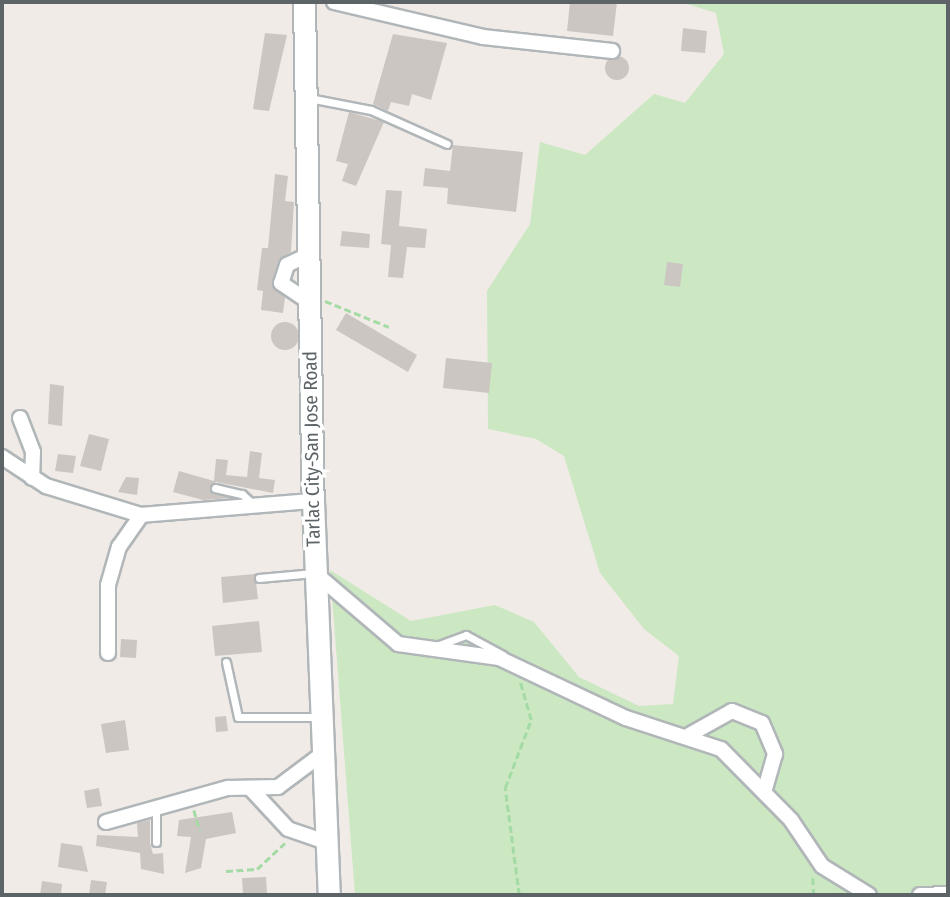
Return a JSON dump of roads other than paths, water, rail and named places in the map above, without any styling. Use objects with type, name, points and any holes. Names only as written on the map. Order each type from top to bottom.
[{"type":"main road","name":"Tarlac City-San Jose Road","points":[[304,2],[319,717],[329,895]]},
{"type":"street","points":[[334,2],[483,37],[612,51]]},
{"type":"street","points":[[20,418],[33,452],[32,478]]},
{"type":"street","points":[[2,457],[32,478],[141,515],[257,509],[313,501]]},
{"type":"street","points":[[108,653],[110,577],[118,547],[141,515]]},
{"type":"street","points":[[315,573],[388,637],[422,652],[513,662],[626,718],[688,735],[732,755],[821,866],[869,895]]},
{"type":"street","points":[[688,735],[732,711],[762,723],[775,754],[764,792]]},
{"type":"street","points":[[106,822],[156,804],[250,788],[278,787],[321,755]]},
{"type":"street","points":[[250,788],[297,835],[325,842]]},
{"type":"street","points":[[920,895],[948,894]]},
{"type":"lane","points":[[304,97],[371,110],[447,144]]},
{"type":"lane","points":[[215,488],[242,494],[257,509]]},
{"type":"lane","points":[[259,578],[315,573]]},
{"type":"lane","points":[[226,662],[238,718],[319,717]]},
{"type":"lane","points":[[156,804],[156,842]]}]
